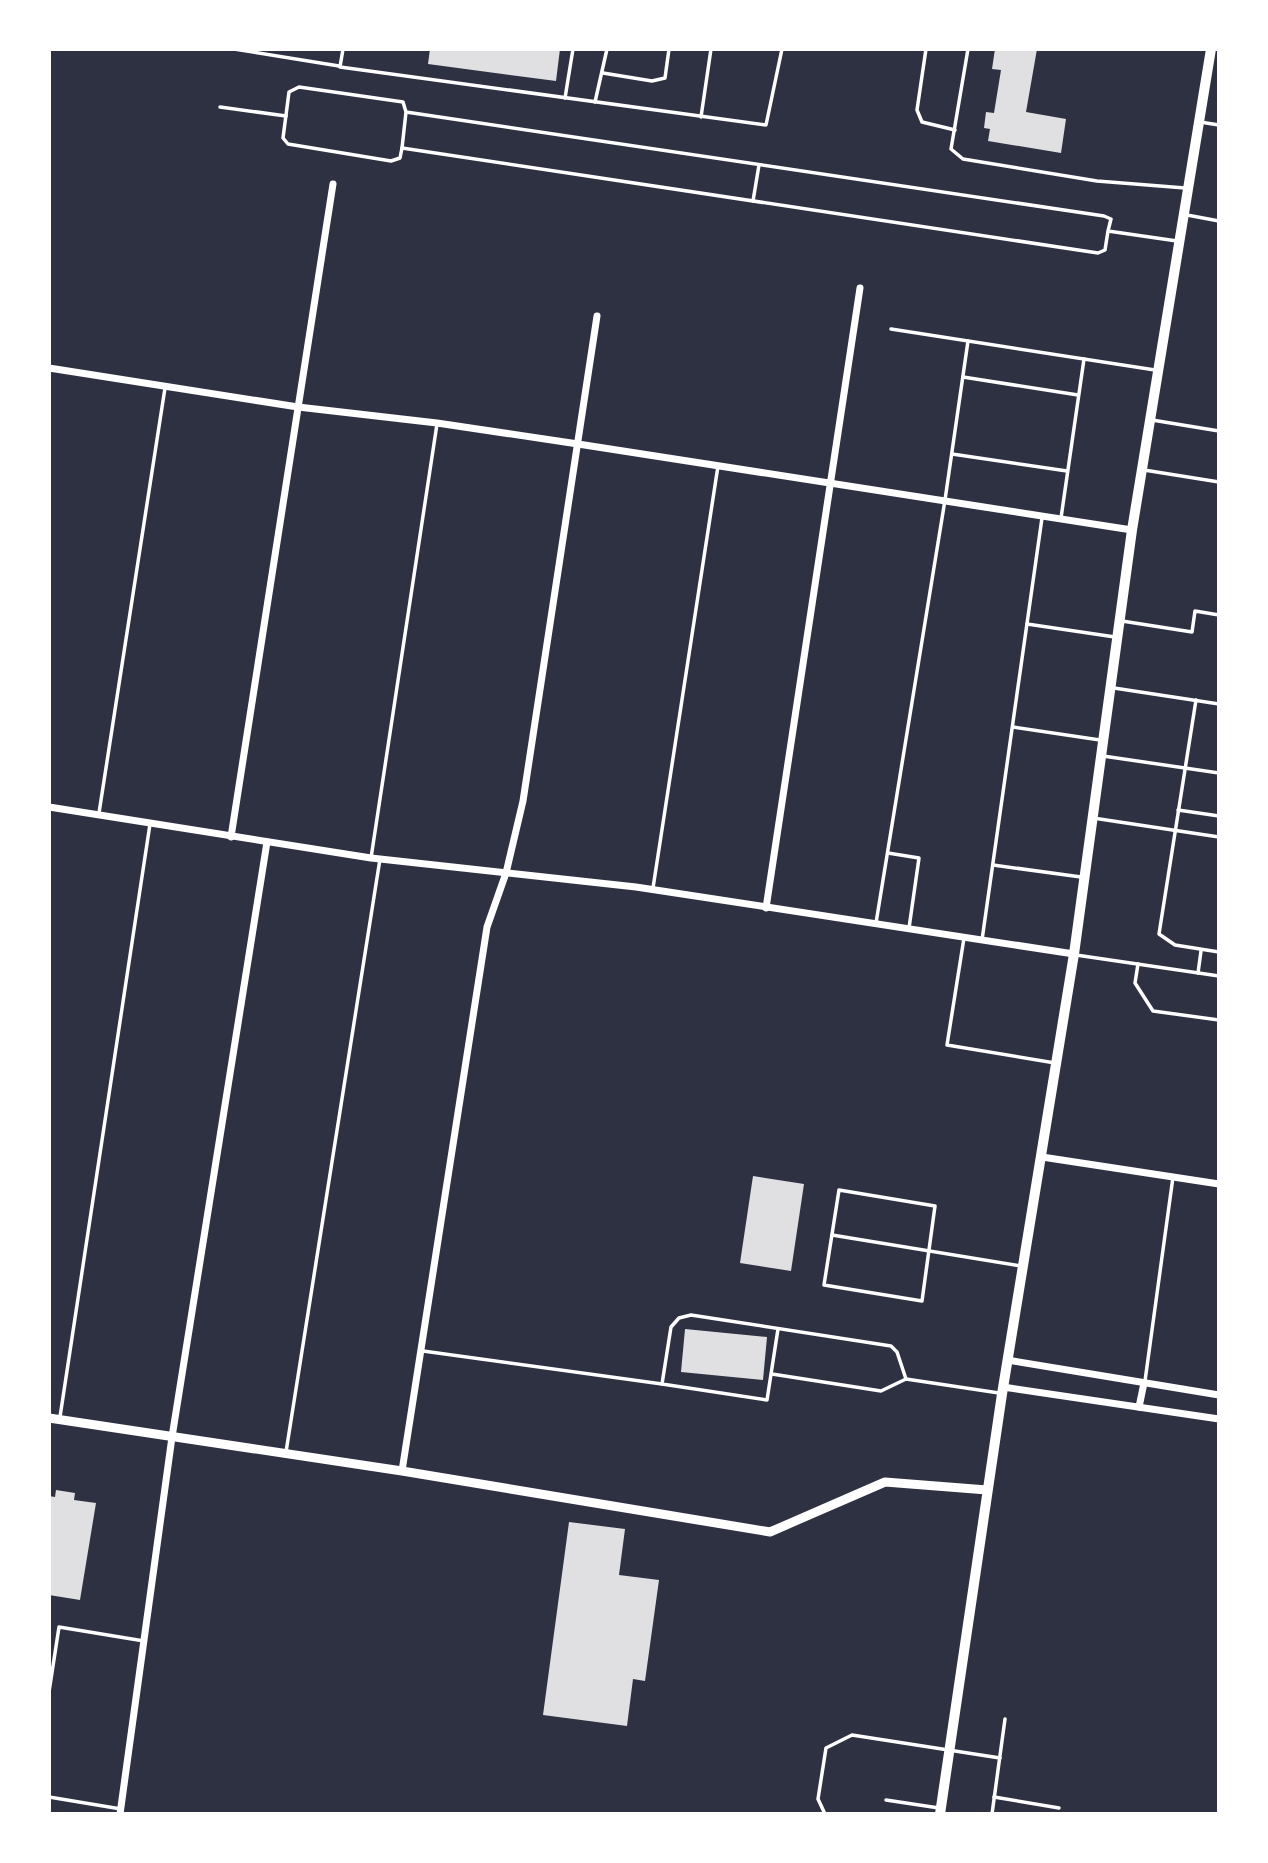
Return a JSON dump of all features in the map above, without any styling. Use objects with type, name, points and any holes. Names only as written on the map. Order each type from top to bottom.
[{"type":"main road","points":[[940,1811],[1002,1390],[1074,954],[1132,530],[1211,49]]},
{"type":"street","points":[[231,837],[333,184]]},
{"type":"street","points":[[766,908],[860,288]]},
{"type":"street","points":[[402,1471],[482,954],[487,927],[506,873],[523,801],[597,316]]},
{"type":"street","points":[[49,368],[298,407],[437,423],[578,444],[1132,530]]},
{"type":"street","points":[[49,807],[376,858],[653,890],[1074,954]]},
{"type":"street","points":[[120,1811],[172,1437],[267,842]]},
{"type":"street","points":[[1042,1157],[1219,1184]]},
{"type":"street","points":[[1007,1360],[1219,1395]]},
{"type":"street","points":[[1139,1407],[1144,1383]]},
{"type":"street","points":[[1002,1390],[1219,1419]]},
{"type":"street","points":[[49,1418],[402,1471],[770,1531],[885,1482],[987,1490]]},
{"type":"lane","points":[[234,49],[765,125],[782,49]]},
{"type":"lane","points":[[340,66],[343,49]]},
{"type":"lane","points":[[565,98],[573,49]]},
{"type":"lane","points":[[595,102],[607,49]]},
{"type":"lane","points":[[603,73],[652,81],[665,78],[669,49]]},
{"type":"lane","points":[[701,117],[711,49]]},
{"type":"lane","points":[[926,49],[917,110],[922,122],[954,130]]},
{"type":"lane","points":[[968,49],[951,149],[962,159],[1097,181],[1188,188]]},
{"type":"lane","points":[[299,87],[403,102],[407,112],[400,158],[391,161],[288,144],[284,138],[286,116],[289,92],[299,87]]},
{"type":"lane","points":[[220,107],[286,116]]},
{"type":"lane","points":[[402,148],[1098,253],[1105,250],[1111,219],[407,112]]},
{"type":"lane","points":[[1199,122],[1219,125]]},
{"type":"lane","points":[[753,201],[759,164]]},
{"type":"lane","points":[[1184,215],[1219,221]]},
{"type":"lane","points":[[1108,230],[1179,242]]},
{"type":"lane","points":[[891,329],[1158,370]]},
{"type":"lane","points":[[876,924],[968,341]]},
{"type":"lane","points":[[1061,518],[1084,359]]},
{"type":"lane","points":[[963,377],[1079,396]]},
{"type":"lane","points":[[99,815],[165,386]]},
{"type":"lane","points":[[1150,420],[1219,431]]},
{"type":"lane","points":[[285,1454],[376,858],[437,423]]},
{"type":"lane","points":[[952,454],[1068,471]]},
{"type":"lane","points":[[653,890],[718,466]]},
{"type":"lane","points":[[1142,470],[1219,482]]},
{"type":"lane","points":[[982,941],[1042,515]]},
{"type":"lane","points":[[1120,621],[1192,632],[1195,611],[1219,615]]},
{"type":"lane","points":[[1027,624],[1118,637]]},
{"type":"lane","points":[[1111,687],[1219,704]]},
{"type":"lane","points":[[1196,700],[1159,934],[1174,945],[1219,952]]},
{"type":"lane","points":[[1013,727],[1103,740]]},
{"type":"lane","points":[[1101,756],[1219,773]]},
{"type":"lane","points":[[1178,810],[1219,816]]},
{"type":"lane","points":[[1093,818],[1219,837]]},
{"type":"lane","points":[[60,1420],[150,824]]},
{"type":"lane","points":[[888,853],[919,858],[908,929]]},
{"type":"lane","points":[[993,866],[1085,878]]},
{"type":"lane","points":[[964,938],[947,1045],[1057,1063]]},
{"type":"lane","points":[[1198,973],[1202,950]]},
{"type":"lane","points":[[1074,954],[1219,976]]},
{"type":"lane","points":[[1138,964],[1135,983],[1153,1011],[1219,1020]]},
{"type":"lane","points":[[1144,1383],[1172,1177]]},
{"type":"lane","points":[[839,1190],[935,1206],[922,1301],[824,1285],[832,1235],[839,1190]]},
{"type":"lane","points":[[832,1235],[1023,1266]]},
{"type":"lane","points":[[663,1384],[671,1327],[679,1318],[691,1315],[891,1346],[897,1352],[906,1379]]},
{"type":"lane","points":[[421,1350],[767,1400],[778,1329]]},
{"type":"lane","points":[[772,1374],[881,1391],[906,1379],[1002,1390]]},
{"type":"lane","points":[[49,1692],[59,1627],[144,1641]]},
{"type":"lane","points":[[992,1814],[1005,1719]]},
{"type":"lane","points":[[825,1814],[818,1799],[826,1748],[852,1735],[1000,1758]]},
{"type":"lane","points":[[49,1797],[120,1811]]},
{"type":"lane","points":[[994,1797],[1059,1808]]},
{"type":"lane","points":[[886,1800],[940,1811]]},
{"type":"building","points":[[430,49],[560,49],[556,81],[428,64]]},
{"type":"building","points":[[995,49],[1037,49],[1026,112],[1066,119],[1061,153],[988,141],[990,129],[984,128],[986,112],[994,113],[1001,70],[992,69]]},
{"type":"building","points":[[753,1176],[804,1184],[791,1271],[740,1263]]},
{"type":"building","points":[[685,1329],[767,1337],[763,1380],[681,1372]]},
{"type":"building","points":[[56,1490],[75,1493],[74,1500],[96,1503],[80,1600],[49,1595],[49,1496],[55,1497]]},
{"type":"building","points":[[569,1522],[625,1529],[619,1575],[659,1580],[645,1681],[633,1679],[627,1726],[543,1715]]}]
